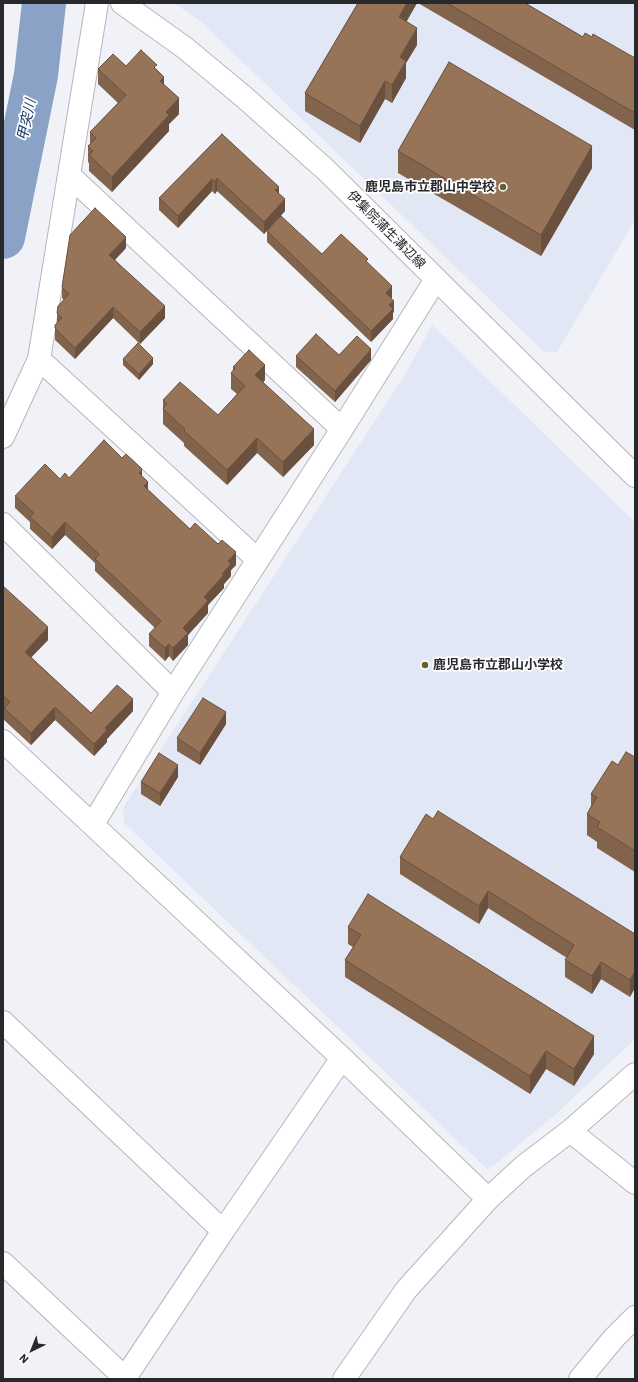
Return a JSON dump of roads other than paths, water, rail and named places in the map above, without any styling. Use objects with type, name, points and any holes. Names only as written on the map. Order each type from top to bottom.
[{"type":"street","points":[[3,437],[39,360],[97,3]]},
{"type":"street","name":"伊集院蒲生溝辺線","points":[[122,3],[186,48],[250,102],[326,170],[635,476]]},
{"type":"street","points":[[70,176],[342,429]]},
{"type":"street","points":[[93,824],[173,692],[342,429],[436,279]]},
{"type":"street","points":[[39,360],[258,559]]},
{"type":"street","points":[[3,524],[173,692]]},
{"type":"street","points":[[3,741],[342,1058],[488,1199]]},
{"type":"street","points":[[3,1022],[223,1231]]},
{"type":"street","points":[[3,1263],[125,1378],[223,1231],[342,1058]]},
{"type":"street","points":[[344,1379],[406,1290],[488,1199],[524,1166],[570,1131],[635,1074]]},
{"type":"street","points":[[570,1131],[635,1183]]},
{"type":"street","points":[[580,1379],[614,1338],[635,1317]]},
{"type":"waterway","name":"甲突川","points":[[3,237],[36,75],[44,3]]},
{"type":"place","name":"鹿児島市立郡山中学校","points":[[503,187]]},
{"type":"place","name":"鹿児島市立郡山小学校","points":[[425,665]]}]
